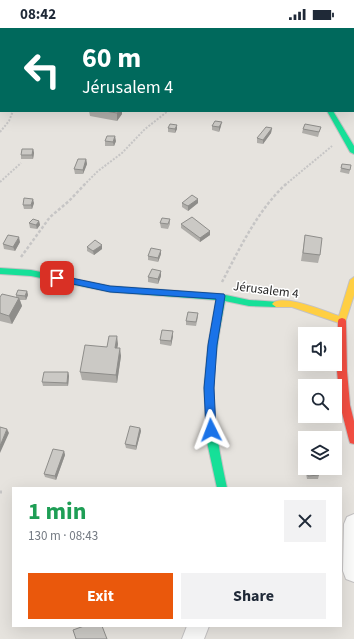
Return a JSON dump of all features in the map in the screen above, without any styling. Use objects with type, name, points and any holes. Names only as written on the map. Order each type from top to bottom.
[{"type":"street","points":[[331,112],[354,152]]},
{"type":"street","name":"Jérusalem 4","points":[[1,271],[31,273],[110,289],[217,296],[249,303],[292,304],[342,321]]},
{"type":"street","points":[[354,280],[342,321],[348,371],[345,406],[354,440]]},
{"type":"street","points":[[217,296],[209,388],[212,442],[222,487]]},
{"type":"street","points":[[354,524],[354,571]]},
{"type":"street","points":[[193,639],[198,627]]},
{"type":"path","points":[[0,132],[9,121],[13,112]]},
{"type":"path","points":[[1,271],[22,257],[50,217],[69,202],[98,171],[122,152],[145,129],[167,112]]},
{"type":"path","points":[[217,296],[251,227],[284,186],[321,158],[342,133]]},
{"type":"path","points":[[0,182],[22,164]]},
{"type":"building","points":[[215,121],[222,122],[219,127],[212,126]]},
{"type":"building","points":[[170,124],[177,125],[175,129],[168,128]]},
{"type":"building","points":[[305,124],[321,127],[319,132],[303,129]]},
{"type":"building","points":[[266,127],[272,128],[263,140],[257,138]]},
{"type":"building","points":[[107,136],[115,136],[113,142],[105,141]]},
{"type":"building","points":[[22,149],[33,149],[32,155],[21,155]]},
{"type":"building","points":[[78,159],[86,159],[83,170],[74,169]]},
{"type":"building","points":[[342,164],[351,165],[350,170],[341,168]]},
{"type":"building","points":[[192,195],[198,199],[188,206],[182,203]]},
{"type":"building","points":[[24,198],[33,199],[31,205],[23,205]]},
{"type":"building","points":[[192,217],[210,231],[200,238],[181,224]]},
{"type":"building","points":[[162,218],[170,219],[168,224],[160,223]]},
{"type":"building","points":[[33,219],[39,221],[36,225],[29,223]]},
{"type":"building","points":[[8,235],[19,237],[13,247],[3,244]]},
{"type":"building","points":[[305,235],[322,238],[320,255],[303,253]]},
{"type":"building","points":[[95,240],[102,245],[93,251],[87,247]]},
{"type":"building","points":[[151,248],[161,250],[158,258],[148,256]]},
{"type":"building","points":[[152,269],[161,271],[158,279],[148,277]]},
{"type":"building","points":[[18,290],[27,291],[25,296],[16,295]]},
{"type":"building","points":[[2,294],[19,298],[9,316],[0,313],[0,297]]},
{"type":"building","points":[[188,312],[198,313],[196,322],[186,321]]},
{"type":"building","points":[[162,330],[173,331],[171,341],[160,340]]},
{"type":"building","points":[[109,336],[117,336],[115,348],[120,348],[116,375],[80,372],[85,345],[107,347]]},
{"type":"building","points":[[44,372],[68,372],[67,383],[42,382]]},
{"type":"building","points":[[130,426],[140,428],[136,446],[125,444]]},
{"type":"building","points":[[0,427],[7,429],[0,446]]},
{"type":"building","points":[[53,449],[64,451],[55,476],[44,474]]},
{"type":"building","points":[[81,627],[102,627],[107,639],[76,639],[73,630]]},
{"type":"traffic: fast","points":[[331,112],[354,152]]},
{"type":"traffic: fast","points":[[0,271],[31,273],[110,289],[221,297],[249,303],[276,304]]},
{"type":"traffic: fast","points":[[221,297],[213,345],[209,387],[212,442],[222,487]]},
{"type":"traffic: slow","points":[[276,304],[292,304],[342,321],[354,280]]},
{"type":"traffic: jam","points":[[342,321],[342,371],[345,405],[354,440]]},
{"type":"route","points":[[57,278],[110,289],[221,296],[213,345],[209,388],[211,430]]}]
